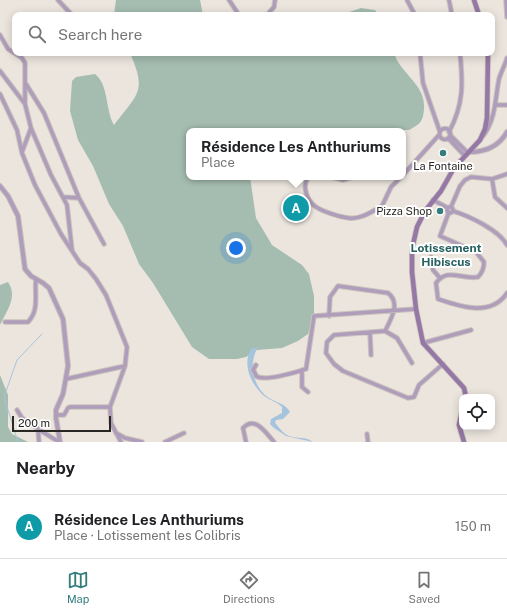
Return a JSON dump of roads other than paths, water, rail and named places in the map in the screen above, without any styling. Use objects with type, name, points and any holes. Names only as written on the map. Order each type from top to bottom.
[{"type":"main road","points":[[474,0],[478,12]]},
{"type":"main road","points":[[465,394],[464,388],[423,343],[416,309],[412,272],[412,249],[418,227],[432,200],[441,191],[454,168],[480,140],[487,118],[488,56]]},
{"type":"main road","points":[[460,430],[464,442]]},
{"type":"street","points":[[58,0],[69,12]]},
{"type":"street","points":[[230,0],[237,12]]},
{"type":"street","points":[[270,12],[274,7],[275,0]]},
{"type":"street","points":[[407,0],[413,12]]},
{"type":"street","points":[[449,0],[451,12]]},
{"type":"street","points":[[506,0],[507,15]]},
{"type":"street","points":[[0,35],[8,49],[12,52]]},
{"type":"street","points":[[19,56],[25,63],[25,104],[31,128],[51,175],[63,197],[68,214],[72,251]]},
{"type":"street","points":[[420,56],[424,83],[437,124],[468,154],[496,145],[507,132]]},
{"type":"street","points":[[406,172],[433,143],[454,124],[461,104],[464,85],[460,56]]},
{"type":"street","points":[[480,140],[489,128],[496,105],[500,79],[507,58]]},
{"type":"street","points":[[0,71],[25,104]]},
{"type":"street","points":[[26,84],[44,113],[78,198],[104,244]]},
{"type":"street","points":[[0,94],[17,130],[22,153],[43,199],[72,251],[80,263],[88,269],[106,295],[127,347],[124,366],[110,407],[111,423],[121,442]]},
{"type":"street","points":[[496,105],[507,105]]},
{"type":"street","points":[[22,153],[31,128]]},
{"type":"street","points":[[433,143],[442,139],[445,133]]},
{"type":"street","points":[[442,139],[445,133]]},
{"type":"street","points":[[507,174],[492,179],[471,177],[465,180],[460,186],[440,236],[476,252],[484,262],[484,267],[478,277],[446,275],[440,278],[436,283],[438,299],[452,304],[468,307],[491,307],[498,304],[507,293]]},
{"type":"street","points":[[492,179],[495,197],[507,208]]},
{"type":"street","points":[[308,180],[305,188],[307,196],[315,206],[350,218],[362,216],[382,206],[391,187],[398,180]]},
{"type":"street","points":[[0,186],[18,216],[25,269],[31,276],[49,288],[63,319],[68,366],[66,380],[56,415],[60,442]]},
{"type":"street","points":[[63,197],[78,198]]},
{"type":"street","points":[[432,200],[450,210],[462,214],[498,234],[507,245]]},
{"type":"street","points":[[431,257],[434,270],[440,278]]},
{"type":"street","points":[[5,322],[28,322],[32,318],[38,297],[35,287],[36,279]]},
{"type":"street","points":[[329,316],[331,293],[335,288],[341,286],[388,293],[393,298],[395,310],[385,331]]},
{"type":"street","points":[[256,365],[253,370],[256,376],[261,378],[274,377],[302,370],[307,366],[314,316],[416,309]]},
{"type":"street","points":[[423,343],[471,330]]},
{"type":"street","points":[[412,363],[397,338],[385,331],[334,335],[326,345],[327,355],[334,364],[343,371],[408,398],[414,397],[420,385],[443,364]]},
{"type":"street","points":[[370,333],[371,354]]},
{"type":"street","points":[[66,380],[124,366]]},
{"type":"street","points":[[302,370],[302,387],[308,392]]},
{"type":"street","points":[[56,415],[64,415],[70,407],[110,407]]},
{"type":"street","points":[[18,410],[22,418],[60,442]]},
{"type":"street","points":[[246,442],[243,433],[244,428],[247,424],[252,423],[262,428],[274,442]]},
{"type":"street","points":[[38,429],[39,442]]},
{"type":"street","points":[[116,433],[125,438],[142,442]]},
{"type":"street","points":[[165,442],[184,433]]},
{"type":"street","points":[[367,434],[368,442]]},
{"type":"water","points":[[258,347],[253,359],[253,372],[257,385],[265,395],[288,409],[290,412],[283,419],[276,420],[275,423],[289,436],[307,439],[313,442],[286,436],[270,424],[271,419],[282,413],[282,407],[263,395],[249,374],[247,361],[248,355],[251,349]]},
{"type":"waterway","points":[[18,442],[4,397],[17,360],[42,334]]},
{"type":"place","name":"La Fontaine","points":[[443,153]]},
{"type":"place","name":"Résidence Les Anthuriums","points":[[296,208]]},
{"type":"place","name":"Pizza Shop","points":[[440,211]]},
{"type":"district","name":"Lotissement Hibiscus","points":[[446,255]]}]
